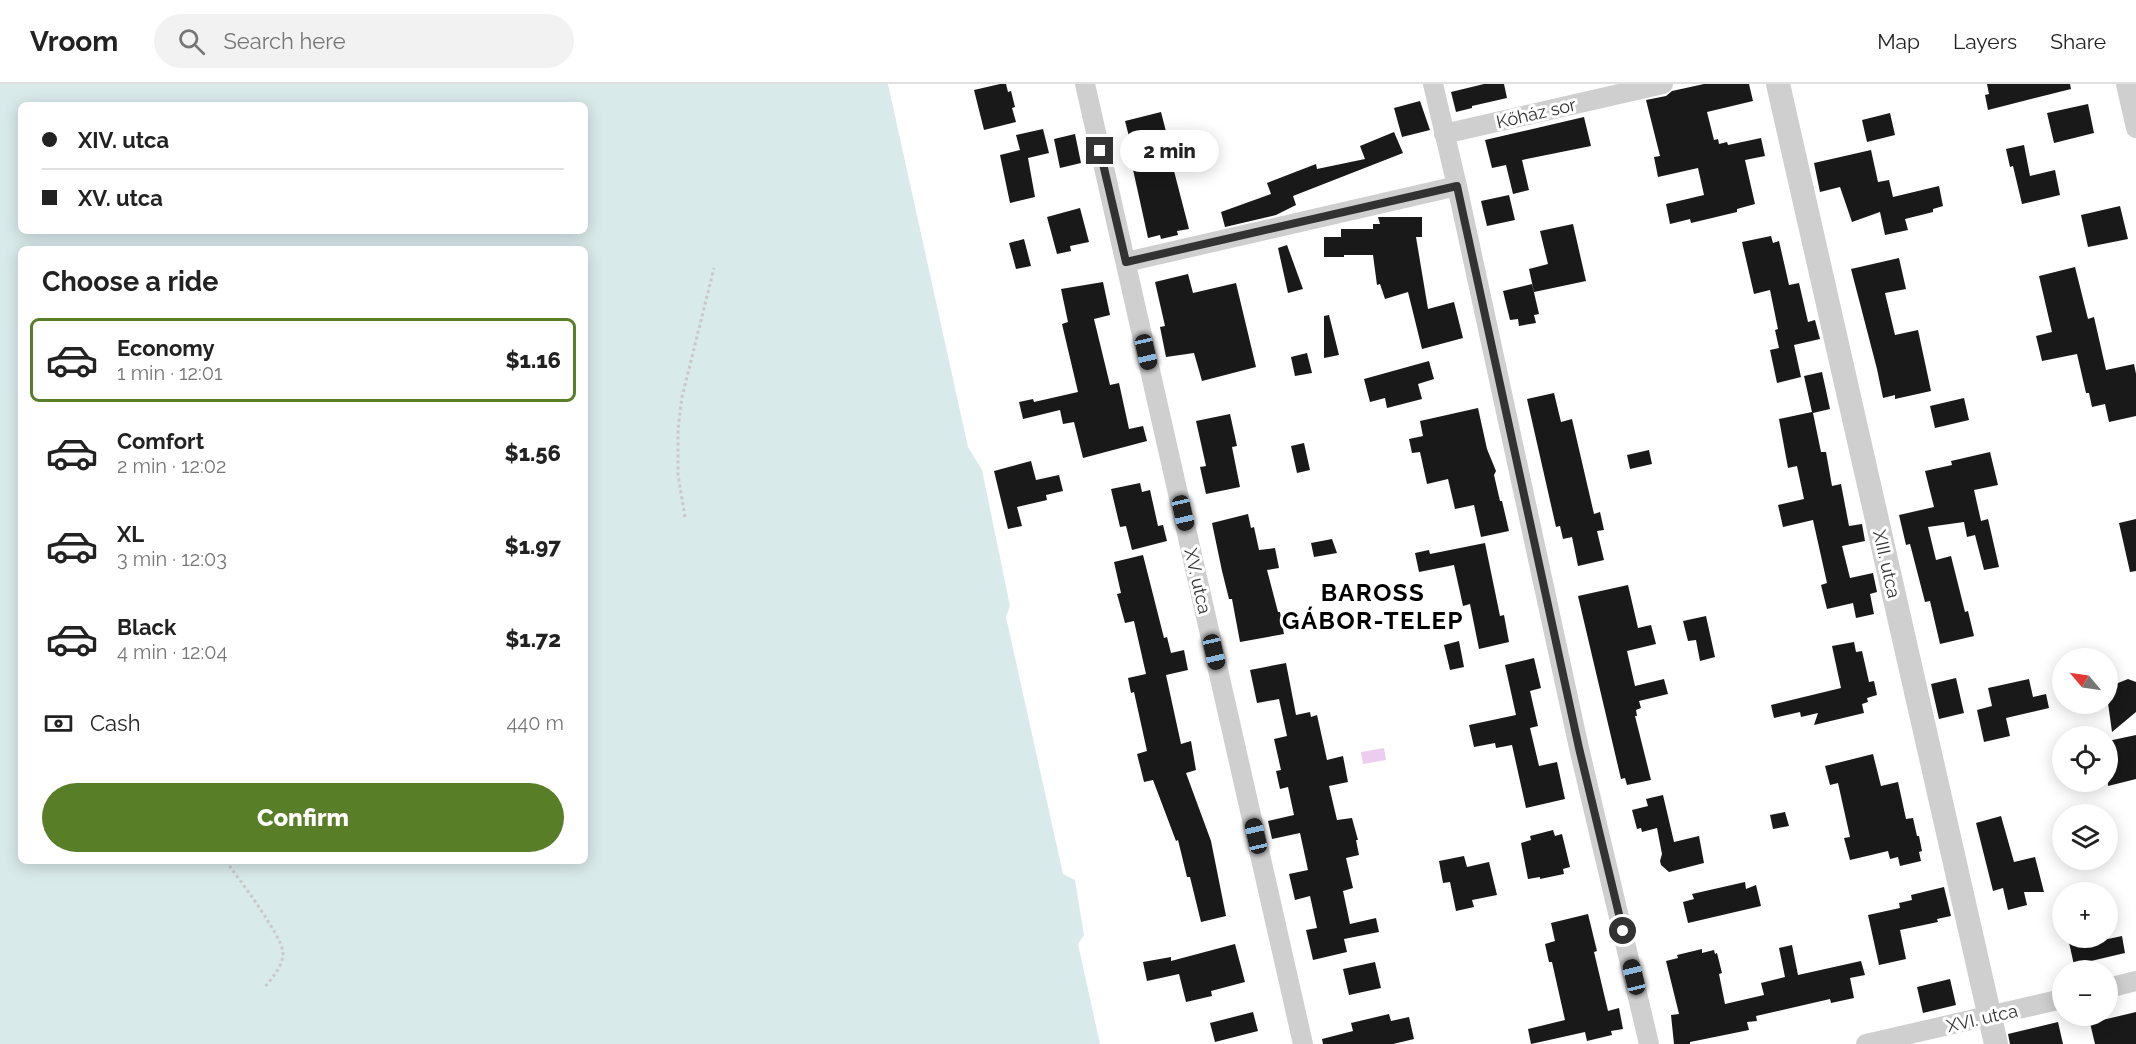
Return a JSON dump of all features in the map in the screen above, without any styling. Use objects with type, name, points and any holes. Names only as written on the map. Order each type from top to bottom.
[{"type":"street","name":"XV. utca","points":[[1085,84],[1303,1044]]},
{"type":"street","points":[[1433,84],[1576,736],[1649,1044]]},
{"type":"street","name":"Kőház sor","points":[[1444,134],[1663,84]]},
{"type":"street","name":"XIII. utca","points":[[1778,84],[1996,1044]]},
{"type":"street","points":[[2126,84],[2136,128]]},
{"type":"street","points":[[1126,262],[1457,186]]},
{"type":"street","points":[[2118,986],[2136,981]]},
{"type":"street","name":"XVI. utca","points":[[1866,1044],[2052,1001]]},
{"type":"path","points":[[685,517],[678,475],[678,429],[682,397],[714,268]]},
{"type":"path","points":[[228,864],[276,934],[283,952],[280,967],[264,988]]},
{"type":"shaded area","points":[[0,84],[888,84],[968,447],[982,470],[1010,606],[1006,617],[1063,874],[1075,880],[1084,935],[1078,944],[1100,1044],[0,1044]]},
{"type":"shaded area","points":[[1384,748],[1386,760],[1363,764],[1361,752]]},
{"type":"building","points":[[1006,84],[1008,92],[1011,91],[1016,122],[984,130],[974,90]]},
{"type":"building","points":[[1484,84],[1504,84],[1507,98],[1456,112],[1451,92]]},
{"type":"building","points":[[1704,84],[1749,84],[1753,101],[1707,112],[1714,140],[1718,139],[1719,144],[1727,142],[1728,145],[1761,138],[1765,156],[1745,160],[1755,204],[1737,209],[1737,212],[1691,223],[1690,219],[1670,224],[1666,204],[1704,195],[1698,168],[1658,177],[1654,157],[1660,156],[1646,100]]},
{"type":"building","points":[[1987,84],[2070,84],[2071,89],[1988,110],[1985,95],[1989,94]]},
{"type":"building","points":[[1420,101],[1430,130],[1402,137],[1394,108]]},
{"type":"building","points":[[2088,104],[2094,133],[2054,143],[2047,113]]},
{"type":"building","points":[[1161,112],[1189,229],[1177,231],[1178,235],[1161,239],[1160,235],[1148,238],[1132,165],[1136,164],[1125,121]]},
{"type":"building","points":[[1890,113],[1895,135],[1867,142],[1862,120]]},
{"type":"building","points":[[1584,117],[1591,146],[1522,160],[1529,190],[1513,194],[1506,165],[1492,168],[1485,140]]},
{"type":"building","points":[[1043,129],[1049,153],[1028,158],[1035,197],[1010,203],[1000,155],[1020,150],[1016,135]]},
{"type":"building","points":[[1394,132],[1403,153],[1293,196],[1296,205],[1276,215],[1225,227],[1221,212],[1271,194],[1267,183],[1316,164],[1317,169],[1365,159],[1360,146]]},
{"type":"building","points":[[1075,134],[1081,163],[1060,168],[1054,139]]},
{"type":"building","points":[[2024,145],[2030,176],[2055,170],[2060,195],[2022,204],[2013,166],[2010,167],[2006,149]]},
{"type":"building","points":[[1871,150],[1878,182],[1889,180],[1893,197],[1939,186],[1943,206],[1933,209],[1933,212],[1905,219],[1908,230],[1885,235],[1880,212],[1852,222],[1840,187],[1820,192],[1814,163]]},
{"type":"building","points":[[1509,195],[1515,220],[1487,226],[1481,201]]},
{"type":"building","points":[[2120,206],[2128,239],[2088,247],[2081,215]]},
{"type":"building","points":[[1080,208],[1089,242],[1070,246],[1071,251],[1057,254],[1047,217]]},
{"type":"building","points":[[1378,217],[1422,217],[1422,237],[1416,237],[1428,309],[1454,302],[1463,338],[1422,349],[1408,292],[1385,299],[1380,284],[1377,285],[1373,255],[1324,257],[1324,237],[1341,237],[1341,229],[1373,229],[1373,224],[1380,224]]},
{"type":"building","points":[[1573,224],[1586,281],[1534,292],[1529,269],[1548,264],[1540,231]]},
{"type":"building","points":[[1771,236],[1773,243],[1779,241],[1789,285],[1799,283],[1808,322],[1815,320],[1820,339],[1794,345],[1801,377],[1777,383],[1770,350],[1779,348],[1775,330],[1778,329],[1770,290],[1754,294],[1742,242]]},
{"type":"building","points":[[1024,239],[1031,266],[1016,269],[1009,243]]},
{"type":"building","points":[[1287,245],[1303,289],[1288,293],[1278,248]]},
{"type":"building","points":[[1899,258],[1906,289],[1885,293],[1895,335],[1918,330],[1931,391],[1895,399],[1895,395],[1883,398],[1851,269]]},
{"type":"building","points":[[2075,267],[2088,319],[2094,317],[2106,370],[2134,364],[2136,416],[2109,422],[2105,404],[2092,407],[2089,393],[2086,393],[2077,354],[2042,361],[2036,336],[2052,332],[2039,276]]},
{"type":"building","points":[[1188,274],[1193,293],[1236,283],[1256,367],[1202,381],[1194,353],[1166,357],[1160,327],[1165,326],[1155,282]]},
{"type":"building","points":[[1103,282],[1110,315],[1094,319],[1110,385],[1119,383],[1129,429],[1143,426],[1147,441],[1083,458],[1074,422],[1063,424],[1060,410],[1023,419],[1019,402],[1033,399],[1034,402],[1078,392],[1062,324],[1068,322],[1061,289]]},
{"type":"building","points":[[1532,284],[1539,314],[1534,315],[1536,323],[1519,326],[1518,319],[1510,320],[1503,291]]},
{"type":"building","points":[[1329,315],[1339,355],[1324,358],[1324,316]]},
{"type":"building","points":[[1307,353],[1312,373],[1295,376],[1291,357]]},
{"type":"building","points":[[1429,361],[1434,379],[1418,384],[1422,399],[1387,408],[1385,398],[1370,402],[1364,379]]},
{"type":"building","points":[[1822,372],[1830,409],[1813,413],[1821,452],[1826,452],[1832,486],[1841,484],[1849,526],[1862,524],[1865,541],[1842,546],[1850,578],[1873,573],[1877,592],[1870,594],[1874,614],[1856,618],[1853,603],[1827,609],[1821,585],[1827,583],[1813,520],[1783,527],[1778,505],[1804,499],[1797,466],[1788,468],[1779,419],[1812,412],[1804,376]]},
{"type":"building","points":[[1554,393],[1561,422],[1572,419],[1594,514],[1600,512],[1604,530],[1597,531],[1604,560],[1578,566],[1572,537],[1563,539],[1560,526],[1556,527],[1527,399]]},
{"type":"building","points":[[1964,398],[1969,420],[1935,428],[1930,406]]},
{"type":"building","points":[[1478,408],[1487,449],[1496,471],[1494,475],[1509,531],[1481,537],[1474,505],[1455,509],[1448,479],[1427,484],[1420,452],[1412,453],[1409,439],[1423,436],[1420,421]]},
{"type":"building","points":[[1230,414],[1237,446],[1232,447],[1240,487],[1206,494],[1200,467],[1206,466],[1196,421]]},
{"type":"building","points":[[1304,443],[1310,470],[1297,473],[1291,446]]},
{"type":"building","points":[[1649,450],[1652,464],[1630,469],[1627,455]]},
{"type":"building","points":[[1990,452],[1998,485],[1974,490],[1981,521],[1988,519],[1999,567],[1984,570],[1975,535],[1967,537],[1964,522],[1928,527],[1936,560],[1951,556],[1965,612],[1968,611],[1974,636],[1940,644],[1930,601],[1925,602],[1910,544],[1906,545],[1899,515],[1934,507],[1925,471],[1952,465],[1951,461]]},
{"type":"building","points":[[1031,461],[1036,480],[1059,475],[1063,491],[1046,495],[1047,500],[1017,507],[1022,526],[1008,529],[994,471]]},
{"type":"building","points":[[1140,483],[1142,492],[1150,490],[1158,526],[1163,525],[1167,541],[1132,550],[1126,526],[1120,527],[1111,489]]},
{"type":"building","points":[[1248,514],[1251,528],[1254,527],[1259,550],[1275,548],[1279,568],[1267,570],[1284,634],[1240,642],[1232,599],[1229,599],[1212,523]]},
{"type":"building","points":[[2136,519],[2136,571],[2130,572],[2119,523]]},
{"type":"building","points":[[1332,539],[1337,553],[1314,557],[1311,543]]},
{"type":"building","points":[[1485,543],[1500,616],[1504,615],[1509,642],[1479,649],[1470,604],[1463,606],[1454,565],[1419,572],[1415,553],[1429,550],[1430,554]]},
{"type":"building","points":[[1143,555],[1164,638],[1167,637],[1171,653],[1184,650],[1188,670],[1166,675],[1181,744],[1191,741],[1196,770],[1186,773],[1211,841],[1226,916],[1201,922],[1178,840],[1176,841],[1153,780],[1144,782],[1137,754],[1147,751],[1134,692],[1131,693],[1128,678],[1146,674],[1134,621],[1125,623],[1117,594],[1121,593],[1114,562]]},
{"type":"building","points":[[1628,585],[1638,628],[1651,625],[1656,644],[1627,651],[1635,686],[1664,679],[1668,694],[1639,701],[1641,708],[1636,710],[1637,716],[1635,716],[1651,780],[1627,785],[1625,778],[1621,779],[1578,596]]},
{"type":"building","points":[[1706,616],[1715,657],[1700,661],[1696,640],[1688,641],[1683,621]]},
{"type":"building","points":[[1459,641],[1464,667],[1450,670],[1444,645]]},
{"type":"building","points":[[1854,642],[1856,652],[1862,651],[1869,682],[1874,681],[1877,695],[1867,698],[1868,702],[1862,704],[1864,713],[1814,725],[1818,713],[1801,717],[1800,712],[1774,718],[1771,705],[1841,688],[1832,646]]},
{"type":"building","points":[[1534,658],[1541,688],[1530,691],[1538,726],[1530,728],[1539,766],[1557,762],[1565,799],[1526,808],[1512,745],[1496,748],[1495,743],[1474,747],[1469,725],[1516,715],[1505,665]]},
{"type":"building","points":[[1286,663],[1296,715],[1310,712],[1311,717],[1317,715],[1327,760],[1343,756],[1348,782],[1329,786],[1337,820],[1352,818],[1358,840],[1356,840],[1359,855],[1346,858],[1353,888],[1343,891],[1350,924],[1376,918],[1379,932],[1344,939],[1347,952],[1313,960],[1306,930],[1317,928],[1310,896],[1295,900],[1289,874],[1308,870],[1300,833],[1272,839],[1268,821],[1294,815],[1288,787],[1280,789],[1276,771],[1281,770],[1274,739],[1287,736],[1279,699],[1257,703],[1250,670]]},
{"type":"building","points":[[1956,678],[1964,713],[1939,719],[1931,684]]},
{"type":"building","points":[[2029,679],[2033,697],[2046,694],[2049,708],[2006,718],[2010,736],[1984,742],[1977,710],[1992,706],[1988,688]]},
{"type":"building","points":[[2128,679],[2136,682],[2136,712],[2118,727],[2111,726],[2110,714],[2118,714],[2118,683]]},
{"type":"building","points":[[2136,735],[2136,779],[2118,784],[2118,739]]},
{"type":"building","points":[[1873,754],[1881,786],[1898,782],[1906,819],[1913,818],[1917,836],[1919,836],[1921,861],[1900,866],[1898,857],[1890,859],[1888,851],[1850,860],[1844,838],[1850,837],[1838,783],[1830,785],[1825,766]]},
{"type":"building","points":[[1663,795],[1674,842],[1699,836],[1704,863],[1669,872],[1661,865],[1662,854],[1657,828],[1642,832],[1641,828],[1637,829],[1632,810],[1648,806],[1646,799]]},
{"type":"building","points":[[1785,812],[1789,826],[1773,829],[1770,815]]},
{"type":"building","points":[[2001,816],[2014,862],[2035,857],[2044,892],[2024,892],[2027,905],[2008,910],[2003,888],[1993,891],[1976,823]]},
{"type":"building","points":[[1553,830],[1555,836],[1562,834],[1570,867],[1563,869],[1564,874],[1528,879],[1521,843],[1531,840],[1530,836]]},
{"type":"building","points":[[1464,856],[1467,867],[1489,862],[1497,895],[1472,900],[1474,907],[1456,911],[1450,882],[1443,883],[1439,861]]},
{"type":"building","points":[[1745,882],[1746,889],[1756,885],[1761,906],[1688,923],[1683,902],[1694,899],[1692,894]]},
{"type":"building","points":[[1944,887],[1951,916],[1937,919],[1938,922],[1900,930],[1906,959],[1879,965],[1868,915],[1900,908],[1899,903],[1912,900],[1911,895]]},
{"type":"building","points":[[1588,914],[1608,1011],[1619,1008],[1623,1029],[1611,1031],[1612,1035],[1587,1041],[1585,1032],[1531,1044],[1528,1029],[1565,1020],[1552,962],[1549,962],[1545,944],[1555,941],[1551,923]]},
{"type":"building","points":[[2122,936],[2125,953],[2095,960],[2073,960],[2070,948],[2118,948],[2118,937]]},
{"type":"building","points":[[1235,944],[1245,982],[1211,991],[1212,996],[1186,1002],[1179,974],[1147,981],[1143,962],[1171,957],[1171,961]]},
{"type":"building","points":[[1792,945],[1798,975],[1861,961],[1865,975],[1850,978],[1854,998],[1831,1003],[1830,999],[1756,1016],[1757,1021],[1747,1022],[1749,1030],[1690,1042],[1690,1044],[1674,1044],[1671,1015],[1679,1014],[1666,961],[1678,958],[1677,955],[1702,949],[1702,953],[1714,950],[1715,954],[1717,953],[1722,973],[1719,974],[1725,1004],[1764,995],[1761,983],[1785,977],[1779,948]]},
{"type":"building","points":[[1375,962],[1381,988],[1349,995],[1343,969]]},
{"type":"building","points":[[1950,979],[1956,1005],[1923,1013],[1917,987]]},
{"type":"building","points":[[1253,1012],[1258,1031],[1215,1042],[1210,1023]]},
{"type":"building","points":[[2136,1012],[2136,1044],[2095,1044],[2091,1026],[2118,1026],[2118,1016]]},
{"type":"building","points":[[1389,1014],[1391,1021],[1409,1017],[1414,1039],[1393,1044],[1323,1044],[1322,1039],[1353,1031],[1351,1023]]},
{"type":"building","points":[[2052,1023],[2052,1026],[2059,1026],[2063,1044],[2010,1044],[2008,1034]]},
{"type":"district","name":"BAROSS GÁBOR-TELEP","points":[[1373,606]]},
{"type":"route","points":[[1100,151],[1126,262],[1457,186],[1579,748],[1623,931]]}]
